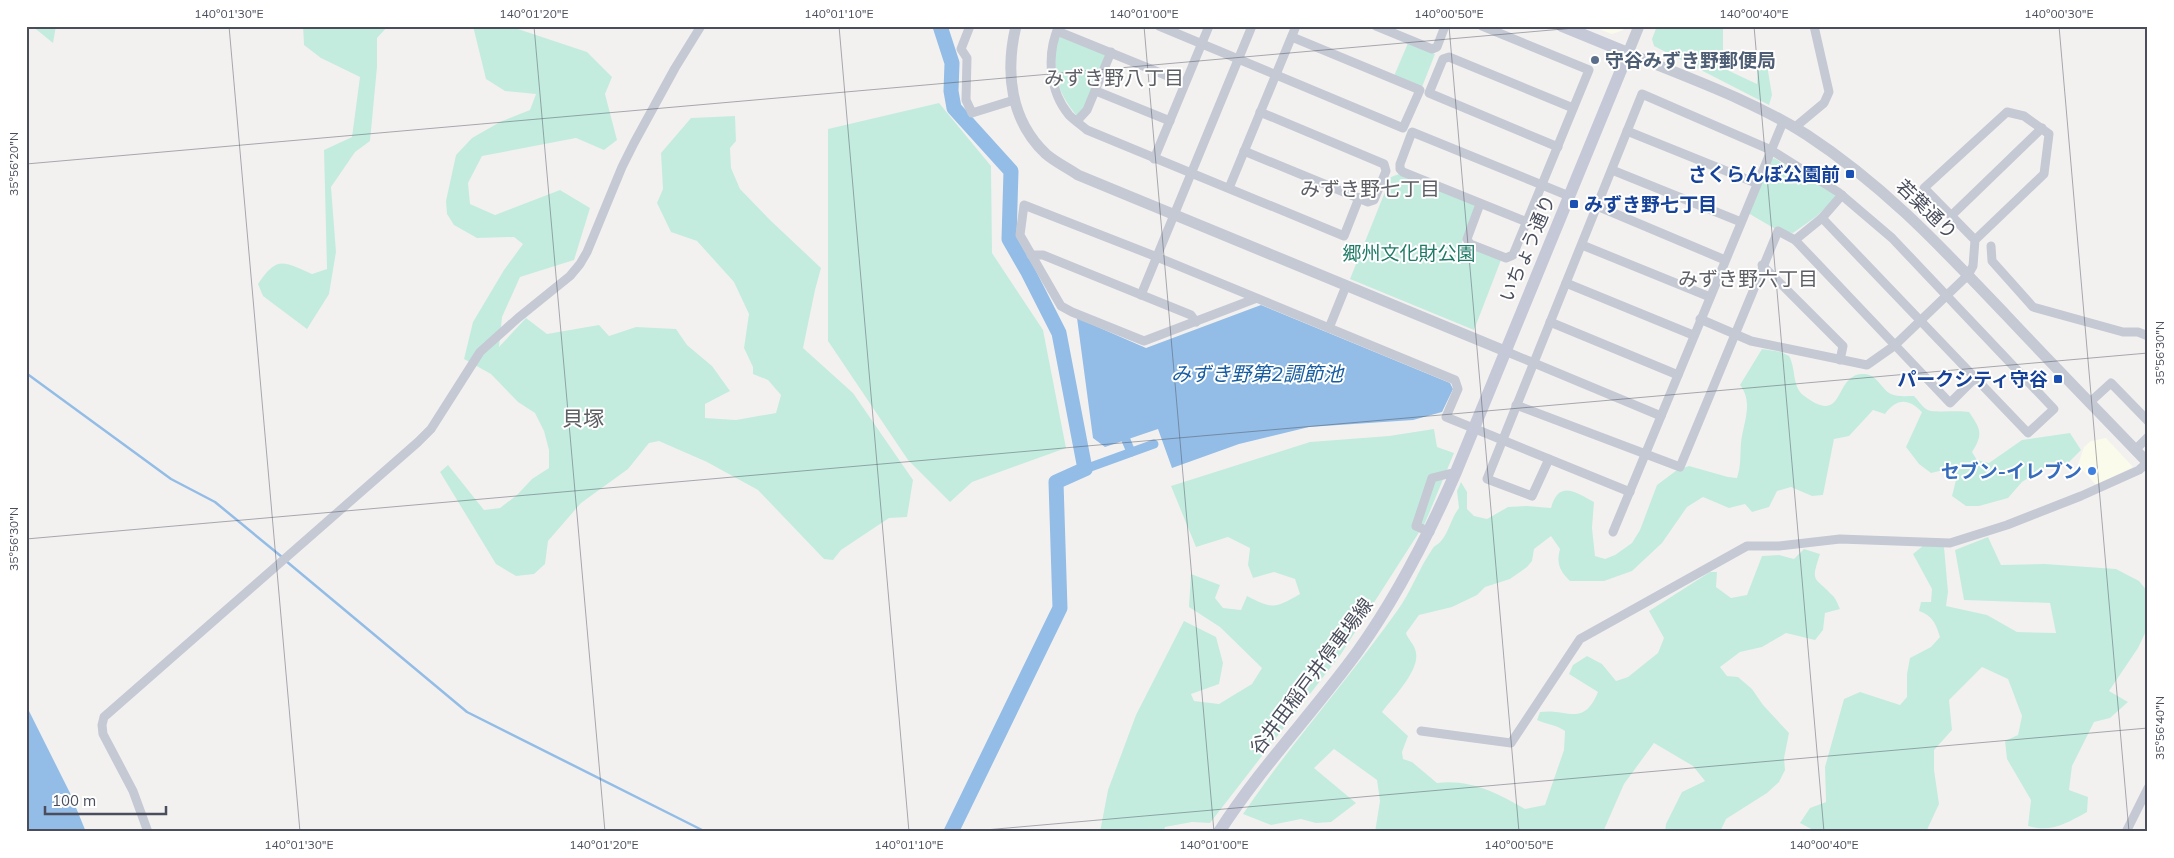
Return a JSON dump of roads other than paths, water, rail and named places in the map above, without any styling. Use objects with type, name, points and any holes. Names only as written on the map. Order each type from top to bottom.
[{"type":"main road","points":[[1562,26],[1628,53]]},
{"type":"main road","name":"いちょう通り","points":[[1453,478],[1628,53]]},
{"type":"main road","name":"谷井田稲戸井停車場線","points":[[1219,832],[1260,772],[1358,651],[1400,588],[1430,532],[1453,478]]},
{"type":"street","points":[[148,832],[133,790],[103,734],[102,725],[104,717],[418,442],[431,429],[480,352],[570,276],[587,252],[630,151],[675,68],[701,26]]},
{"type":"street","points":[[970,26],[961,49],[967,58],[966,100],[972,113],[1014,100]]},
{"type":"street","points":[[1016,26],[1009,70],[1014,100],[1029,132],[1046,154],[1078,175],[1661,416]]},
{"type":"street","points":[[1159,26],[1404,128],[1420,90],[1292,37]]},
{"type":"street","points":[[1154,158],[1209,26]]},
{"type":"street","points":[[1142,295],[1252,26]]},
{"type":"street","points":[[1229,188],[1296,26]]},
{"type":"street","points":[[1376,26],[1432,49],[1437,46],[1445,26]]},
{"type":"street","points":[[1480,204],[1467,238],[1470,244],[1506,258],[1513,255],[1589,70],[1482,26]]},
{"type":"street","name":"いちょう通り","points":[[1628,53],[1639,26]]},
{"type":"street","points":[[1794,128],[1824,103],[1829,92],[1814,26]]},
{"type":"street","points":[[1185,83],[1058,29],[1050,61],[1052,80],[1059,98],[1069,114],[1087,130],[1344,236],[1359,198]]},
{"type":"street","points":[[1077,121],[1087,110],[1111,52]]},
{"type":"street","name":"若葉通り","points":[[1628,53],[1727,94],[1783,122],[1832,152],[1886,193],[1968,275],[2148,463]]},
{"type":"street","points":[[1558,147],[1429,93],[1443,59],[1449,57],[1574,108]]},
{"type":"street","points":[[1096,91],[1170,121]]},
{"type":"street","points":[[1549,459],[1532,496],[1487,479],[1642,94],[1771,150],[1842,195],[1892,238],[2054,409],[2028,433],[1976,377],[1919,322],[1822,218]]},
{"type":"street","points":[[1244,151],[1368,202],[1374,200],[1386,171],[1384,164],[1260,112]]},
{"type":"street","points":[[1700,319],[1751,341],[1867,365],[1894,346],[1968,275],[1972,266],[1975,240],[2044,174],[2049,134],[2024,116],[2008,112],[1924,188],[1975,240]]},
{"type":"street","points":[[1613,532],[1756,183],[1783,122]]},
{"type":"street","points":[[1952,215],[2042,128]]},
{"type":"street","points":[[1627,131],[1756,183]]},
{"type":"street","points":[[1527,222],[1400,169],[1400,164],[1412,132],[1569,196]]},
{"type":"street","points":[[1612,170],[1740,222]]},
{"type":"street","points":[[1795,240],[1822,218],[1842,195]]},
{"type":"street","points":[[1257,298],[1144,341],[1072,312],[1061,306],[1020,235],[1024,204],[1157,257],[1257,298],[1455,380],[1458,389],[1446,417],[1630,492]]},
{"type":"street","points":[[1597,206],[1725,260]]},
{"type":"street","points":[[1516,405],[1680,466],[1762,265],[1778,231],[1795,240],[1950,404],[1976,377]]},
{"type":"street","points":[[1582,245],[1710,297]]},
{"type":"street","points":[[1991,246],[1992,261],[2033,306],[2123,332],[2138,332],[2148,336]]},
{"type":"street","points":[[1032,255],[1043,255],[1142,295],[1191,316],[1196,322]]},
{"type":"street","points":[[1762,265],[1843,346],[1840,360]]},
{"type":"street","points":[[1566,283],[1693,336]]},
{"type":"street","points":[[1329,328],[1346,286]]},
{"type":"street","points":[[1550,322],[1678,375]]},
{"type":"street","points":[[2089,403],[2111,383],[2148,420]]},
{"type":"street","points":[[2135,450],[2148,437]]},
{"type":"street","points":[[1422,731],[1511,743],[1580,640],[1746,546],[1779,546],[1840,539],[1950,543],[2007,525],[2082,496],[2139,470],[2148,463]]},
{"type":"street","points":[[1430,532],[1416,526],[1432,478],[1453,478]]},
{"type":"street","points":[[2126,832],[2148,788]]},
{"type":"water","name":"みずき野第2調節池","points":[[1261,305],[1450,383],[1453,389],[1442,412],[1413,420],[1309,427],[1239,444],[1172,468],[1158,429],[1105,447],[1093,438],[1077,318],[1146,348]]},
{"type":"water","points":[[26,705],[70,793],[86,832],[26,832]]},
{"type":"waterway","points":[[940,26],[952,63],[951,91],[954,108],[1011,171],[1009,239],[1059,333],[1085,469],[1056,482],[1060,608],[951,832]]},
{"type":"waterway","points":[[26,373],[171,479],[215,502],[282,557]]},
{"type":"waterway","points":[[1126,440],[1131,452]]},
{"type":"waterway","points":[[1085,469],[1154,444]]},
{"type":"waterway","points":[[286,561],[467,712],[706,832]]},
{"type":"place","name":"守谷みずき野郵便局","points":[[1595,60]]},
{"type":"place","name":"さくらんぼ公園前","points":[[1850,174]]},
{"type":"place","name":"みずき野七丁目","points":[[1574,204]]},
{"type":"place","name":"パークシティ守谷","points":[[2058,379]]},
{"type":"place","name":"セブン-イレブン","points":[[2092,471]]},
{"type":"district","name":"みずき野八丁目","points":[[1114,78]]},
{"type":"district","name":"みずき野七丁目","points":[[1370,189]]},
{"type":"district","name":"みずき野六丁目","points":[[1748,279]]},
{"type":"district","name":"貝塚","points":[[583,419]]},
{"type":"park label","name":"郷州文化財公園","points":[[1409,253]]}]
